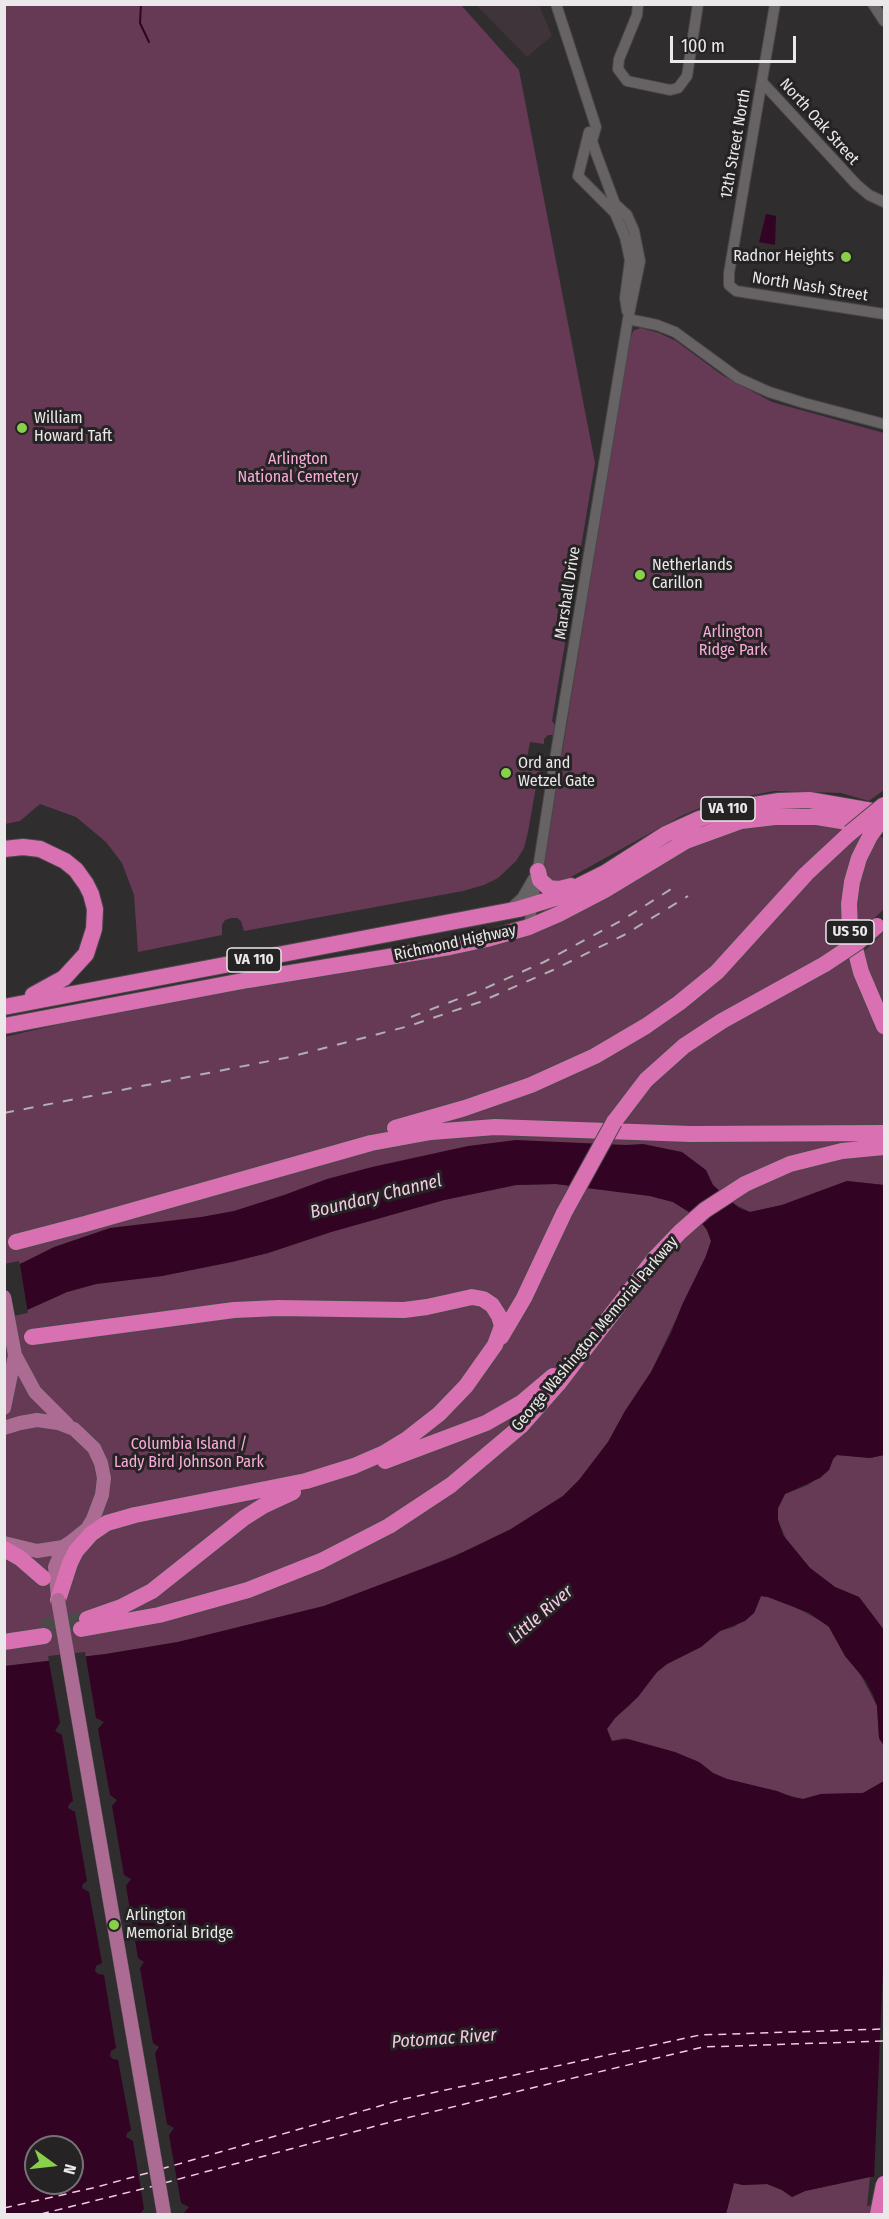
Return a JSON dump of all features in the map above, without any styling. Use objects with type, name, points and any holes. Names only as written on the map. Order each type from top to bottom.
[{"type":"highway","name":"Richmond Highway","points":[[4,1006],[504,913],[555,898],[589,881],[666,834],[729,809],[772,801],[809,800],[885,814]]},
{"type":"highway","points":[[321,1156],[359,1138],[465,1108],[531,1084],[574,1066],[630,1037],[673,1008],[717,972],[806,874],[849,833],[885,805]]},
{"type":"highway","name":"US 50","points":[[885,814],[877,832],[859,858],[849,904],[850,929],[861,972],[885,1026]]},
{"type":"highway","name":"Richmond Highway","points":[[4,1026],[248,980],[487,939],[530,927],[576,907],[686,841],[724,826],[760,818],[796,816],[839,820],[877,832]]},
{"type":"highway","points":[[4,849],[32,848],[65,861],[76,870],[86,884],[95,909],[94,929],[90,944],[76,967],[50,987],[4,1006]]},
{"type":"highway","points":[[538,871],[542,882],[553,889],[589,881]]},
{"type":"highway","points":[[58,1600],[72,1558],[86,1538],[108,1523],[135,1515],[275,1488],[354,1466],[384,1453],[407,1439],[439,1414],[466,1386],[508,1327],[564,1213],[614,1122],[646,1080],[684,1046],[722,1021],[825,964],[858,942],[881,922]]},
{"type":"highway","points":[[16,1242],[321,1156],[411,1134],[474,1128],[543,1128],[713,1135],[885,1133]]},
{"type":"highway","name":"George Washington Memorial Parkway","points":[[332,1473],[308,1487],[282,1496],[253,1512],[152,1591],[81,1625],[170,1612],[258,1587],[339,1552],[406,1515],[467,1473],[527,1420],[558,1384],[655,1258],[693,1220],[729,1193],[776,1170],[807,1159],[842,1151],[885,1147]]},
{"type":"highway","points":[[32,1337],[234,1310],[279,1308],[404,1310],[472,1297],[487,1302],[500,1316],[501,1332],[495,1345]]},
{"type":"highway","points":[[354,1466],[381,1462],[439,1442],[511,1410],[549,1381],[623,1297]]},
{"type":"highway","points":[[87,1529],[114,1515],[135,1515]]},
{"type":"highway","points":[[7,1546],[43,1578]]},
{"type":"highway","points":[[4,1630],[43,1631],[4,1642]]},
{"type":"highway","points":[[878,2214],[885,2184]]},
{"type":"main road","points":[[4,1297],[16,1360],[30,1385],[40,1399],[94,1448],[104,1473],[100,1502],[87,1529],[63,1546],[37,1551],[7,1546]]},
{"type":"main road","points":[[4,1408],[16,1360]]},
{"type":"main road","points":[[4,1428],[37,1420],[58,1423],[74,1429]]},
{"type":"main road","points":[[63,1546],[55,1567],[58,1600],[164,2214]]},
{"type":"main road","points":[[43,1578],[58,1600]]},
{"type":"main road","points":[[871,2214],[885,2212]]},
{"type":"street","name":"Marshall Drive","points":[[530,927],[628,320],[638,273],[638,252],[634,231],[627,215],[615,204],[596,153],[592,141],[596,127],[556,4]]},
{"type":"street","points":[[638,4],[637,15],[619,59],[618,69],[627,81],[670,90],[678,88],[687,76],[698,4]]},
{"type":"street","name":"12th Street North","points":[[731,288],[729,273],[775,4]]},
{"type":"street","points":[[873,4],[885,21]]},
{"type":"street","name":"North Oak Street","points":[[762,82],[856,184],[872,197],[885,202]]},
{"type":"street","name":"Marshall Drive","points":[[593,117],[578,176],[615,213],[625,237],[630,260],[625,298],[628,320]]},
{"type":"street","name":"North Nash Street","points":[[731,288],[736,291],[782,299],[885,314]]},
{"type":"street","points":[[628,320],[657,325],[675,332],[738,378],[769,392],[884,423]]},
{"type":"street","name":"Marshall Drive","points":[[504,913],[522,898],[538,871]]},
{"type":"shaded area","points":[[476,5],[539,5],[552,36],[527,57]]},
{"type":"green space","name":"Arlington National Cemetery","points":[[5,4],[461,5],[519,70],[595,463],[552,721],[555,725],[553,735],[548,735],[544,739],[544,744],[530,742],[527,758],[539,759],[542,764],[528,832],[524,848],[516,861],[498,878],[463,891],[244,931],[241,921],[231,918],[225,920],[222,925],[222,935],[138,952],[134,895],[122,863],[106,842],[76,817],[40,804],[20,821],[5,824]]},
{"type":"green space","name":"Arlington Ridge Park","points":[[641,328],[676,341],[722,375],[772,402],[884,433],[884,790],[869,801],[841,793],[774,791],[712,803],[681,816],[562,882],[552,883],[543,871],[544,864],[630,337],[634,330]]},
{"type":"green space","points":[[796,816],[870,836],[849,904],[884,1030],[884,1185],[847,1181],[782,1205],[750,1212],[640,1157],[186,1227],[5,1267],[4,1037],[266,977],[530,926],[686,841]]},
{"type":"green space","points":[[877,836],[884,838],[884,909],[856,936],[855,918],[861,871]]},
{"type":"green space","points":[[884,932],[884,1010],[861,954]]},
{"type":"green space","name":"Columbia Island / Lady Bird Johnson Park","points":[[556,1184],[650,1196],[673,1202],[697,1217],[707,1230],[711,1241],[651,1372],[608,1442],[579,1480],[563,1496],[484,1543],[416,1572],[324,1606],[178,1642],[106,1654],[5,1666],[5,1315],[27,1310],[67,1292],[96,1284],[162,1276],[268,1253],[331,1232],[444,1200],[516,1185]]},
{"type":"green space","points":[[837,1455],[870,1458],[884,1455],[884,1630],[859,1597],[835,1587],[810,1568],[786,1539],[778,1520],[778,1508],[785,1494],[808,1485],[829,1470]]},
{"type":"green space","points":[[761,1596],[793,1606],[823,1622],[829,1627],[845,1656],[859,1672],[877,1706],[879,1738],[884,1746],[884,1781],[863,1793],[821,1794],[803,1799],[727,1779],[713,1773],[699,1762],[624,1738],[612,1741],[609,1738],[607,1729],[615,1718],[630,1705],[657,1672],[667,1664],[701,1647],[720,1631],[734,1627],[754,1613]]},
{"type":"green space","points":[[870,2177],[867,2206],[884,2203],[884,2214],[726,2214],[734,2183],[767,2184],[792,2197],[805,2191]]},
{"type":"water","points":[[766,214],[776,216],[775,245],[759,242]]},
{"type":"water","points":[[516,1140],[643,1144],[682,1152],[706,1170],[713,1185],[739,1208],[750,1212],[782,1205],[847,1181],[884,1185],[884,1455],[870,1458],[837,1455],[829,1470],[820,1478],[785,1494],[778,1508],[778,1520],[783,1535],[810,1568],[835,1587],[859,1597],[884,1630],[884,1746],[879,1738],[877,1706],[873,1695],[865,1680],[845,1656],[829,1627],[809,1613],[761,1596],[754,1613],[745,1621],[720,1631],[701,1647],[667,1664],[657,1672],[638,1697],[615,1718],[607,1729],[612,1741],[628,1739],[675,1752],[699,1762],[713,1773],[727,1779],[792,1797],[803,1799],[821,1794],[863,1793],[884,1781],[884,2176],[805,2191],[792,2197],[767,2184],[734,2183],[726,2214],[5,2214],[5,1666],[106,1654],[178,1642],[324,1606],[453,1557],[511,1529],[563,1496],[579,1480],[608,1442],[651,1372],[671,1333],[711,1241],[707,1230],[697,1217],[673,1202],[650,1196],[556,1184],[516,1185],[444,1200],[232,1262],[162,1276],[96,1284],[67,1292],[27,1310],[20,1264],[54,1247],[110,1228],[234,1211],[327,1179],[468,1146]]},
{"type":"pier","points":[[19,1261],[28,1313],[4,1318],[4,1264]]},
{"type":"pier","name":"Arlington Memorial Bridge","points":[[85,1652],[96,1718],[104,1722],[98,1729],[110,1795],[117,1800],[112,1806],[124,1875],[131,1879],[126,1886],[138,1958],[144,1962],[140,1968],[153,2043],[159,2047],[155,2053],[167,2124],[174,2128],[169,2135],[181,2203],[189,2207],[183,2214],[140,2214],[144,2209],[133,2141],[126,2137],[131,2130],[118,2060],[110,2056],[111,2051],[116,2048],[104,1975],[95,1971],[96,1966],[102,1963],[89,1892],[82,1888],[87,1881],[75,1812],[68,1808],[73,1801],[62,1735],[55,1731],[60,1723],[48,1656]]},
{"type":"pier","points":[[884,1943],[884,2176],[874,2179]]},
{"type":"waterway","points":[[141,4],[140,23],[149,42]]},
{"type":"ferry route","points":[[161,2169],[404,2099],[700,2035],[884,2029]]},
{"type":"ferry route","points":[[164,2183],[398,2120],[703,2047],[884,2041]]},
{"type":"ferry route","points":[[4,2208],[151,2172]]},
{"type":"ferry route","points":[[41,2214],[154,2186]]},
{"type":"tunnel","points":[[4,1342],[32,1337]]},
{"type":"tunnel","points":[[42,1627],[80,1620]]},
{"type":"railway","points":[[411,1017],[479,991],[544,962],[624,919],[679,884]]},
{"type":"railway","points":[[4,1113],[290,1057],[409,1026],[480,1002],[553,970],[624,935],[688,896]]},
{"type":"place","name":"Radnor Heights","points":[[846,257]]},
{"type":"place","name":"William Howard Taft","points":[[22,428]]},
{"type":"place","name":"Netherlands Carillon","points":[[640,575]]},
{"type":"place","name":"Ord and Wetzel Gate","points":[[506,773]]},
{"type":"place","name":"Arlington Memorial Bridge","points":[[114,1925]]},
{"type":"water label","name":"Boundary Channel","points":[[376,1197]]},
{"type":"water label","name":"Little River","points":[[541,1615]]},
{"type":"water label","name":"Potomac River","points":[[444,2039]]}]
